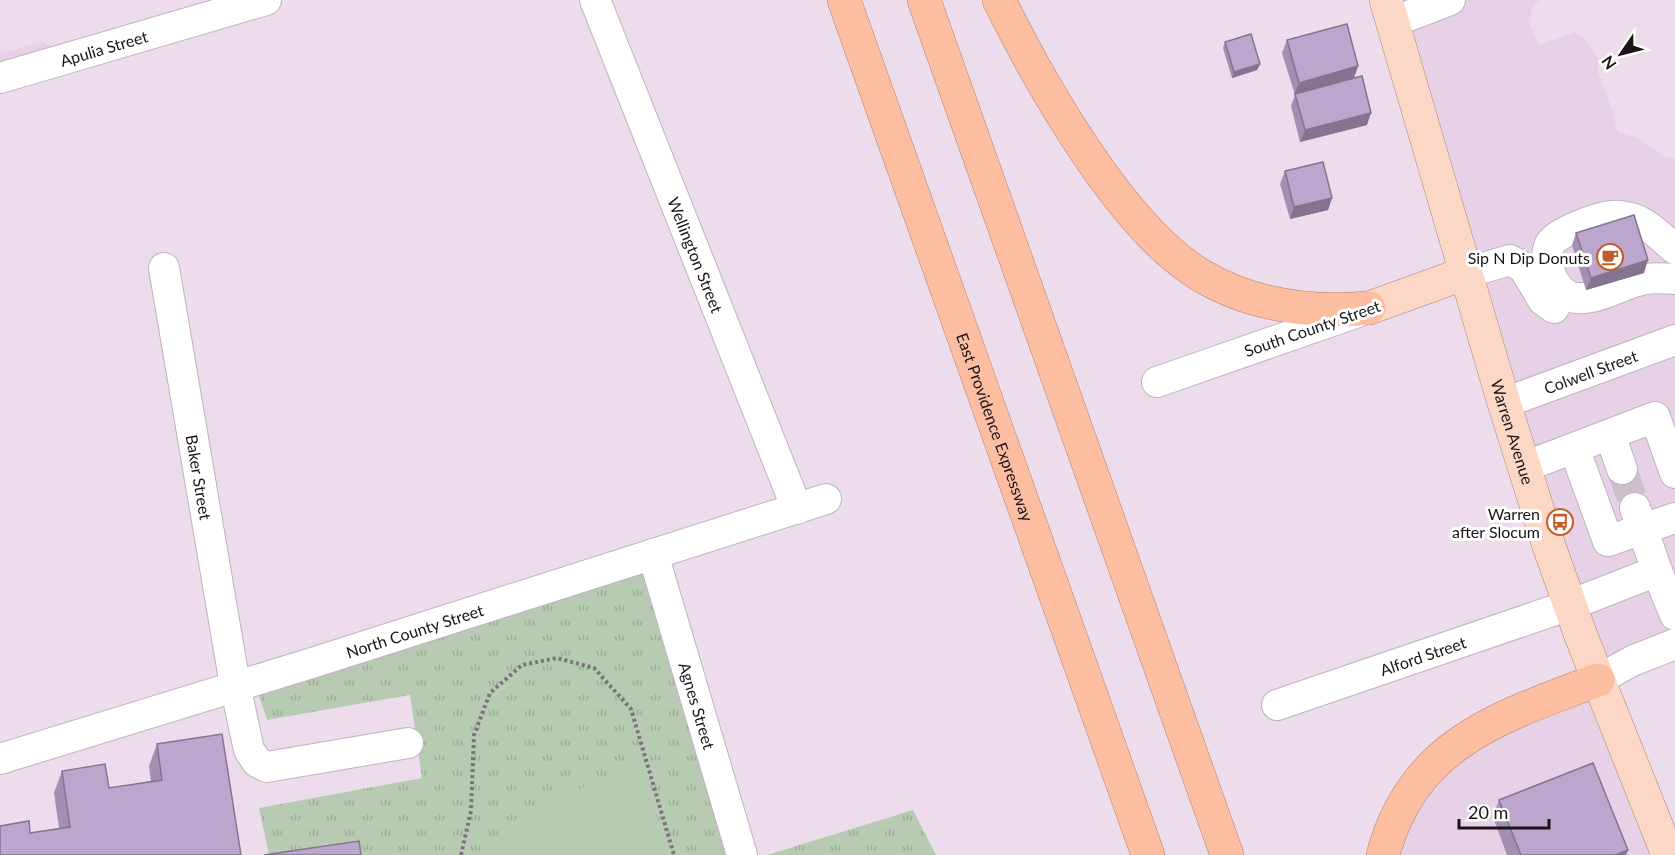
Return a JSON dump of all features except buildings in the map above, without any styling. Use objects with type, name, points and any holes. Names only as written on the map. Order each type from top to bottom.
[{"type":"highway","name":"East Providence Expressway","points":[[844,0],[1148,855]]},
{"type":"highway","points":[[924,0],[1227,855]]},
{"type":"highway","points":[[999,0],[1053,99],[1086,150],[1143,225],[1180,262],[1227,288],[1279,305],[1328,310],[1369,308]]},
{"type":"highway","points":[[1383,855],[1395,820],[1407,797],[1423,775],[1459,742],[1502,718],[1598,680]]},
{"type":"highway","points":[[1135,818],[1143,855]]},
{"type":"main road","name":"Warren Avenue","points":[[1390,11],[1524,467],[1570,605],[1668,855]]},
{"type":"main road","name":"South County Street","points":[[1369,308],[1466,273]]},
{"type":"street","name":"Apulia Street","points":[[0,78],[266,0]]},
{"type":"street","name":"Wellington Street","points":[[595,0],[797,509]]},
{"type":"street","points":[[1390,11],[1450,0]]},
{"type":"street","points":[[1675,249],[1638,220],[1613,215],[1558,235],[1551,243],[1547,256],[1549,271],[1555,284],[1564,294],[1575,299],[1648,278],[1675,281]]},
{"type":"street","points":[[1466,273],[1510,260],[1524,268],[1543,300],[1558,311],[1575,315],[1595,315],[1653,294],[1675,281]]},
{"type":"street","name":"Baker Street","points":[[164,268],[235,685],[249,750],[257,762],[267,767],[408,743]]},
{"type":"street","name":"South County Street","points":[[1157,382],[1369,308]]},
{"type":"street","name":"Colwell Street","points":[[1504,403],[1675,340]]},
{"type":"street","points":[[1524,467],[1655,417],[1675,473]]},
{"type":"street","points":[[1610,435],[1622,469]]},
{"type":"street","points":[[1574,448],[1608,541],[1639,518],[1675,518]]},
{"type":"street","name":"North County Street","points":[[0,759],[312,663],[826,499]]},
{"type":"street","points":[[1639,518],[1675,615]]},
{"type":"street","name":"Agnes Street","points":[[653,554],[742,855]]},
{"type":"street","name":"Alford Street","points":[[1277,705],[1570,605],[1657,571]]},
{"type":"street","points":[[1598,680],[1632,661],[1675,644]]},
{"type":"path","points":[[460,855],[471,811],[474,735],[490,693],[522,665],[557,658],[594,668],[631,708],[674,855]]},
{"type":"shaded area","points":[[1398,0],[1539,0],[1532,8],[1530,25],[1539,45],[1575,32],[1587,41],[1598,58],[1598,72],[1620,133],[1638,138],[1665,157],[1675,159],[1675,653],[1613,682],[1576,601]]},
{"type":"shaded area","points":[[43,42],[51,47],[44,67],[0,80],[0,53]]},
{"type":"shaded area","points":[[1608,683],[1675,855],[1392,855],[1427,789],[1474,748]]},
{"type":"green space","points":[[657,553],[742,855],[269,855],[259,808],[422,778],[410,695],[267,720],[254,680]]},
{"type":"green space","points":[[642,768],[667,855],[484,855],[537,811],[605,776]]},
{"type":"green space","points":[[913,810],[936,855],[767,855]]},
{"type":"tunnel","points":[[1622,469],[1635,508]]},
{"type":"place","name":"Sip N Dip Donuts","points":[[1610,257]]},
{"type":"place","name":"Warren after Slocum","points":[[1560,522]]}]
